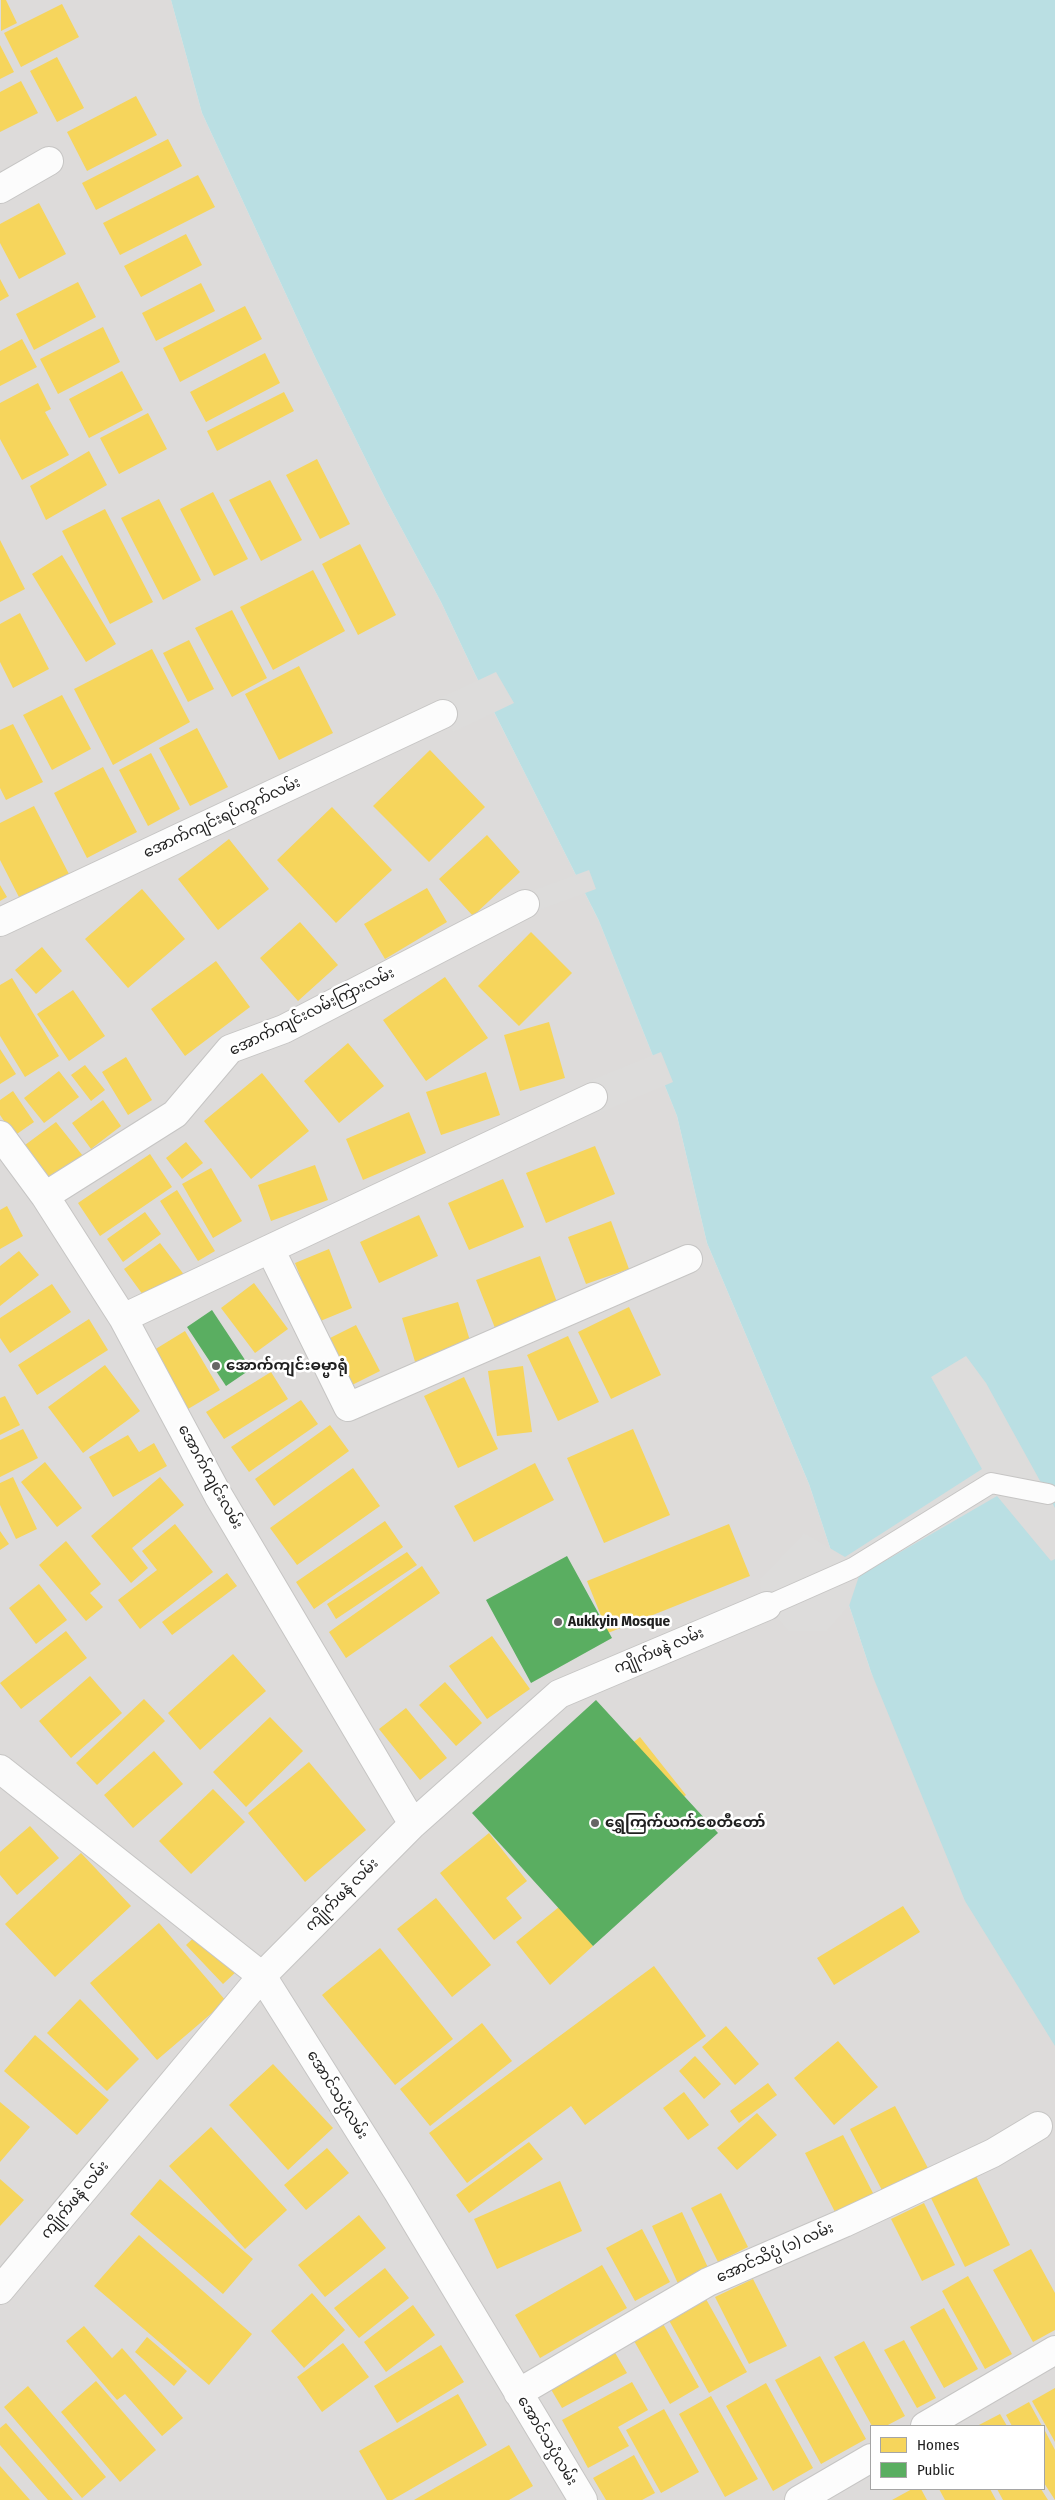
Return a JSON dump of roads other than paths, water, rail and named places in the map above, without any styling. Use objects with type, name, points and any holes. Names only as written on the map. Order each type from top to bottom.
[{"type":"street","points":[[0,189],[49,161]]},
{"type":"street","name":"အောက်ကျင်းရပ်ကွက်လမ်း","points":[[0,922],[444,714]]},
{"type":"street","name":"အောက်ကျင်းလမ်းကြားလမ်း","points":[[45,1196],[175,1114],[230,1049],[284,1029],[525,904]]},
{"type":"street","points":[[123,1318],[593,1097]]},
{"type":"street","name":"အောက်ကျင်းလမ်း","points":[[0,1135],[45,1196],[123,1318],[218,1495],[412,1824]]},
{"type":"street","points":[[270,1249],[348,1407],[688,1259]]},
{"type":"street","name":"ကျိုက်ဖနဲ လမ်း","points":[[0,2290],[262,1976],[412,1824],[559,1694],[767,1606]]},
{"type":"street","name":"အောင်သပ္ပံလမ်း","points":[[0,1770],[262,1976],[398,2192],[583,2500]]},
{"type":"street","name":"အောင်သိပ္ပံ (၁) လမ်း","points":[[518,2392],[708,2282],[844,2223],[984,2157],[1038,2126]]},
{"type":"street","points":[[927,2425],[1055,2350]]},
{"type":"street","points":[[799,2500],[870,2459]]},
{"type":"lane","points":[[767,1606],[853,1568],[991,1483],[1048,1494]]},
{"type":"water","points":[[171,0],[1055,0],[1055,2046],[965,1901],[871,1672],[809,1484],[707,1243],[677,1116],[599,921],[441,602],[384,496],[315,357],[202,113]]},
{"type":"place","name":"အောက်ကျင်းဓမ္မာရုံ","points":[[216,1366]]},
{"type":"place","name":"Aukkyin Mosque","points":[[558,1622]]},
{"type":"place","name":"ရွှေကြက်ယက်စေတီတော်","points":[[595,1823]]}]
